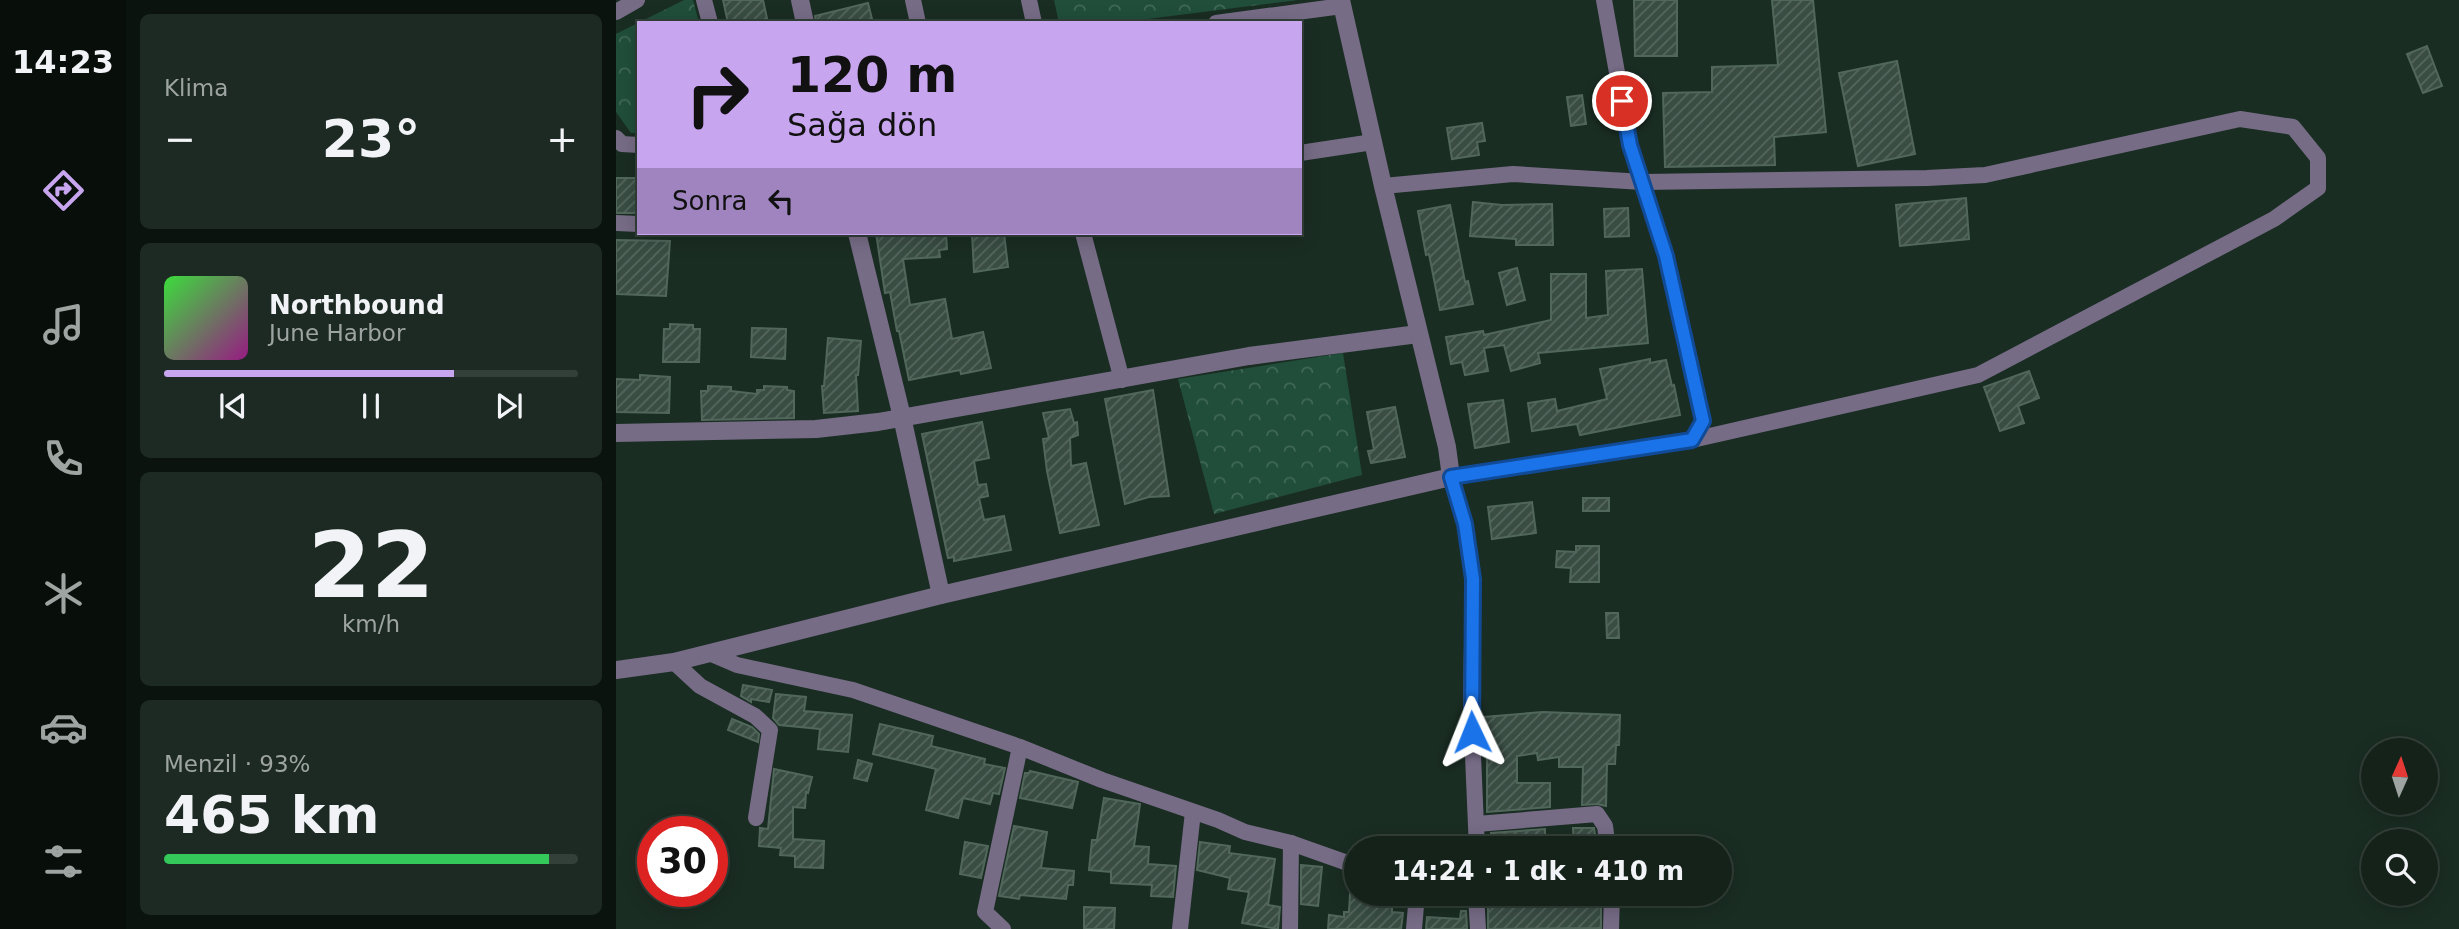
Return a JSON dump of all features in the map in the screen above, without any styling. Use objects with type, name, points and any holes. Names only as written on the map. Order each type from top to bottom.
[{"type":"street","points":[[616,12],[637,0]]},
{"type":"street","points":[[704,0],[709,21]]},
{"type":"street","points":[[800,0],[805,21]]},
{"type":"street","points":[[913,0],[918,21]]},
{"type":"street","points":[[1029,0],[1034,21]]},
{"type":"street","points":[[1604,0],[1630,145],[1666,256],[1703,421],[1692,440]]},
{"type":"street","points":[[1229,21],[1342,3],[1382,186],[1447,447],[1451,477],[1465,524],[1473,579],[1471,709],[1477,836]]},
{"type":"street","points":[[616,670],[674,662],[941,595],[1451,477],[1692,440],[1978,375],[2274,219],[2318,188],[2318,158],[2293,127],[2240,119],[1985,175],[1643,182],[1514,174],[1382,186]]},
{"type":"street","points":[[616,138],[622,144],[637,145]]},
{"type":"street","points":[[1302,152],[1373,142]]},
{"type":"street","points":[[616,223],[637,224]]},
{"type":"street","points":[[857,235],[902,417],[941,595]]},
{"type":"street","points":[[1084,235],[1122,380]]},
{"type":"street","points":[[616,433],[816,429],[1122,380],[1249,356],[1418,334]]},
{"type":"street","points":[[709,653],[737,665],[853,690],[1020,747],[1245,832],[1291,843],[1344,862]]},
{"type":"street","points":[[674,662],[700,686],[755,716],[770,730],[756,818]]},
{"type":"street","points":[[1003,929],[985,912],[1020,747]]},
{"type":"street","points":[[1180,929],[1193,812]]},
{"type":"street","points":[[1477,824],[1597,814],[1605,826],[1606,836]]},
{"type":"street","points":[[1290,929],[1291,843]]},
{"type":"street","points":[[1414,929],[1416,906]]},
{"type":"street","points":[[1477,906],[1478,929]]},
{"type":"street","points":[[1611,929],[1612,906]]},
{"type":"green space","points":[[684,0],[693,0],[698,21],[642,21]]},
{"type":"green space","points":[[1054,0],[1298,0],[1132,21],[1059,21]]},
{"type":"green space","points":[[637,24],[637,133],[631,133],[616,112],[616,34]]},
{"type":"green space","points":[[1343,353],[1362,475],[1214,514],[1178,379]]},
{"type":"building","points":[[723,0],[763,0],[768,21],[728,21]]},
{"type":"building","points":[[1634,0],[1677,0],[1677,56],[1635,56]]},
{"type":"building","points":[[1772,0],[1813,0],[1826,132],[1774,137],[1775,165],[1665,167],[1663,93],[1712,92],[1712,67],[1778,65]]},
{"type":"building","points":[[868,3],[872,21],[816,21],[815,16]]},
{"type":"building","points":[[2427,46],[2442,86],[2423,93],[2407,54]]},
{"type":"building","points":[[1897,61],[1915,154],[1858,166],[1839,73]]},
{"type":"building","points":[[1582,95],[1586,124],[1571,126],[1567,97]]},
{"type":"building","points":[[1482,123],[1485,141],[1477,142],[1479,155],[1452,159],[1447,128]]},
{"type":"building","points":[[616,178],[637,178],[637,213],[616,213]]},
{"type":"building","points":[[1966,198],[1969,239],[1900,246],[1896,205]]},
{"type":"building","points":[[1473,202],[1502,205],[1552,204],[1553,245],[1516,245],[1516,239],[1470,236]]},
{"type":"building","points":[[1450,205],[1465,282],[1468,281],[1473,304],[1440,310],[1418,211]]},
{"type":"building","points":[[1628,208],[1629,236],[1605,237],[1604,209]]},
{"type":"building","points":[[876,235],[946,235],[947,249],[939,250],[940,257],[903,259],[910,305],[945,299],[952,339],[983,332],[991,368],[961,374],[960,370],[909,380],[890,292],[885,293]]},
{"type":"building","points":[[972,235],[1004,235],[1008,267],[974,272]]},
{"type":"building","points":[[616,240],[670,241],[666,296],[616,294]]},
{"type":"building","points":[[1517,268],[1525,300],[1507,305],[1499,273]]},
{"type":"building","points":[[1642,269],[1648,343],[1538,353],[1540,363],[1511,371],[1504,345],[1484,348],[1488,371],[1465,375],[1462,362],[1451,364],[1446,337],[1483,331],[1484,335],[1551,320],[1551,274],[1586,274],[1586,318],[1608,315],[1606,271]]},
{"type":"building","points":[[670,324],[693,325],[693,329],[700,329],[699,362],[663,362],[664,329],[670,329]]},
{"type":"building","points":[[752,328],[786,329],[785,359],[751,357]]},
{"type":"building","points":[[828,338],[861,341],[856,375],[858,411],[824,413],[822,386]]},
{"type":"building","points":[[1650,359],[1650,363],[1666,360],[1680,415],[1580,435],[1577,424],[1532,431],[1528,403],[1555,399],[1557,411],[1607,399],[1600,369]]},
{"type":"building","points":[[2029,371],[2039,398],[2018,406],[2024,423],[2000,431],[1984,387]]},
{"type":"building","points":[[640,375],[670,377],[669,413],[616,412],[616,379],[640,380]]},
{"type":"building","points":[[708,386],[731,387],[731,391],[757,394],[757,390],[764,390],[764,386],[787,387],[787,390],[794,391],[794,418],[702,420],[701,391],[708,391]]},
{"type":"building","points":[[1153,390],[1169,496],[1149,497],[1125,504],[1105,399]]},
{"type":"building","points":[[1503,400],[1509,442],[1475,448],[1468,404]]},
{"type":"building","points":[[1395,407],[1405,457],[1371,463],[1368,451],[1374,450],[1367,412]]},
{"type":"building","points":[[1070,409],[1074,423],[1077,422],[1078,435],[1070,438],[1071,466],[1086,463],[1099,525],[1060,533],[1047,471],[1043,439],[1049,438],[1043,413]]},
{"type":"building","points":[[982,422],[989,458],[974,461],[978,485],[986,484],[988,496],[979,498],[984,520],[1004,516],[1011,550],[954,561],[954,557],[948,558],[922,434]]},
{"type":"building","points":[[1583,498],[1609,498],[1609,511],[1583,511]]},
{"type":"building","points":[[1532,502],[1536,533],[1492,539],[1488,507]]},
{"type":"building","points":[[1576,546],[1599,546],[1599,582],[1570,582],[1571,568],[1556,567],[1557,551],[1576,552]]},
{"type":"building","points":[[1606,613],[1618,613],[1619,638],[1607,638]]},
{"type":"building","points":[[743,685],[772,690],[769,702],[751,699],[751,702],[741,696]]},
{"type":"building","points":[[776,694],[806,697],[804,711],[852,715],[848,752],[818,749],[820,729],[779,725],[773,718]]},
{"type":"building","points":[[1543,712],[1620,715],[1615,764],[1607,764],[1606,806],[1582,805],[1583,767],[1559,767],[1559,757],[1538,760],[1537,753],[1517,756],[1517,783],[1550,783],[1550,807],[1487,812],[1484,717]]},
{"type":"building","points":[[732,719],[752,727],[759,734],[758,742],[728,730]]},
{"type":"building","points":[[880,724],[933,736],[931,746],[985,759],[984,764],[1005,768],[999,794],[993,793],[990,804],[963,798],[958,818],[926,810],[936,769],[873,754]]},
{"type":"building","points":[[858,760],[872,764],[867,781],[854,778]]},
{"type":"building","points":[[774,769],[812,777],[808,793],[806,792],[805,808],[793,807],[793,839],[824,841],[823,868],[795,867],[795,856],[780,855],[781,848],[759,846],[760,828],[768,829]]},
{"type":"building","points":[[1030,771],[1078,782],[1072,808],[1020,798],[1025,773]]},
{"type":"building","points":[[1104,798],[1140,804],[1134,846],[1149,847],[1148,864],[1176,866],[1173,897],[1151,896],[1152,885],[1111,883],[1111,872],[1089,870],[1092,840],[1097,840]]},
{"type":"building","points":[[1014,826],[1047,832],[1041,868],[1074,871],[1073,885],[1068,885],[1066,899],[1020,895],[1019,899],[999,896]]},
{"type":"building","points":[[1573,828],[1594,828],[1595,836],[1573,836]]},
{"type":"building","points":[[1545,829],[1545,836],[1491,836],[1491,833]]},
{"type":"building","points":[[965,842],[988,846],[981,878],[960,874]]},
{"type":"building","points":[[1200,842],[1230,846],[1229,853],[1275,859],[1268,905],[1280,907],[1278,929],[1242,923],[1249,892],[1228,889],[1230,878],[1197,870]]},
{"type":"building","points":[[1301,865],[1322,867],[1318,906],[1301,904]]},
{"type":"building","points":[[1349,906],[1392,906],[1392,912],[1403,913],[1401,929],[1328,929],[1329,915],[1344,917],[1344,912],[1349,912]]},
{"type":"building","points":[[1488,906],[1601,906],[1601,928],[1488,929]]},
{"type":"building","points":[[1084,907],[1115,908],[1114,929],[1084,929]]},
{"type":"building","points":[[1461,911],[1466,911],[1467,929],[1426,929],[1427,917],[1460,919]]},
{"type":"route","points":[[1472,732],[1473,579],[1465,524],[1451,477],[1676,444],[1692,440],[1703,421],[1666,256],[1630,145],[1622,101]]}]
